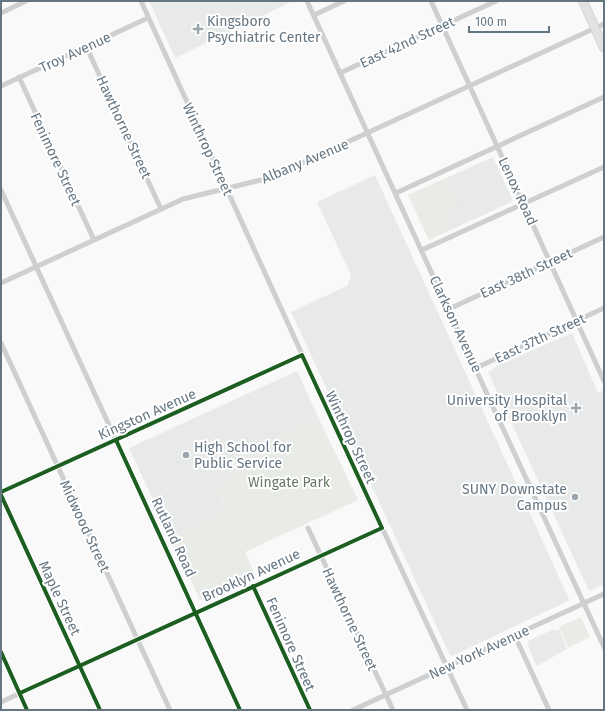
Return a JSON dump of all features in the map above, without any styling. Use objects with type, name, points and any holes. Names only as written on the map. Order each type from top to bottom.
[{"type":"highway","points":[[583,1],[604,48]]},
{"type":"street","points":[[1,12],[26,1]]},
{"type":"street","name":"Winthrop Street","points":[[141,1],[302,356],[467,710]]},
{"type":"street","name":"Clarkson Avenue","points":[[307,1],[476,368],[500,424],[604,647]]},
{"type":"street","points":[[314,15],[344,1]]},
{"type":"street","name":"Lenox Road","points":[[431,1],[604,380]]},
{"type":"street","name":"East 42nd Street","points":[[340,73],[496,1]]},
{"type":"street","name":"Troy Avenue","points":[[1,86],[148,18]]},
{"type":"street","name":"Albany Avenue","points":[[1,283],[183,199],[269,178],[604,24]]},
{"type":"street","name":"Hawthorne Street","points":[[86,46],[161,208]]},
{"type":"street","name":"Fenimore Street","points":[[19,77],[94,240]]},
{"type":"street","points":[[396,193],[604,97]]},
{"type":"street","points":[[422,250],[604,167]]},
{"type":"street","name":"Rutland Road","points":[[1,190],[240,710]]},
{"type":"street","name":"East 38th Street","points":[[449,309],[604,237]]},
{"type":"street","name":"East 37th Street","points":[[476,368],[604,308]]},
{"type":"street","name":"Midwood Street","points":[[1,342],[170,710]]},
{"type":"street","name":"Kingston Avenue","points":[[1,493],[302,356]]},
{"type":"street","name":"Maple Street","points":[[1,493],[100,710]]},
{"type":"street","name":"Hawthorne Street","points":[[308,528],[393,710]]},
{"type":"street","name":"Brooklyn Avenue","points":[[1,702],[382,528]]},
{"type":"street","name":"Fenimore Street","points":[[253,586],[310,710]]},
{"type":"street","name":"New York Avenue","points":[[353,710],[516,636],[604,594]]},
{"type":"street","points":[[516,636],[550,710]]},
{"type":"street","points":[[1,652],[28,710]]},
{"type":"shaded area","name":"Kingsboro Psychiatric Center","points":[[149,1],[293,1],[175,58]]},
{"type":"shaded area","points":[[493,157],[513,201],[429,240],[408,195]]},
{"type":"shaded area","points":[[375,175],[569,599],[568,601],[452,656],[450,655],[291,312],[347,286],[351,275],[317,202]]},
{"type":"shaded area","name":"SUNY Downstate Campus","points":[[572,333],[598,393],[604,390],[604,584],[589,591],[488,372],[499,365]]},
{"type":"shaded area","name":"High School for Public Service","points":[[297,371],[319,419],[223,463],[232,482],[217,488],[228,512],[171,538],[129,448]]},
{"type":"shaded area","points":[[554,629],[555,631],[559,629],[567,649],[537,666],[527,644],[529,643],[528,641]]},
{"type":"green space","points":[[447,178],[452,189],[450,190],[457,206],[443,213],[451,229],[429,240],[408,195]]},
{"type":"green space","name":"Wingate Park","points":[[319,419],[358,500],[245,552],[255,575],[200,600],[171,538],[228,512],[217,487],[232,482],[223,463]]},
{"type":"green space","points":[[581,617],[590,637],[568,648],[559,627]]},
{"type":"cycle path","points":[[1,492],[302,355],[382,528],[20,693]]},
{"type":"cycle path","points":[[116,440],[240,710]]},
{"type":"cycle path","points":[[1,495],[100,710]]},
{"type":"cycle path","points":[[253,586],[310,710]]},
{"type":"cycle path","points":[[1,652],[27,710]]},
{"type":"place","name":"Kingsboro Psychiatric Center","points":[[198,29]]},
{"type":"place","name":"University Hospital of Brooklyn","points":[[576,408]]},
{"type":"place","name":"High School for Public Service","points":[[186,455]]},
{"type":"place","name":"SUNY Downstate Campus","points":[[575,497]]}]
